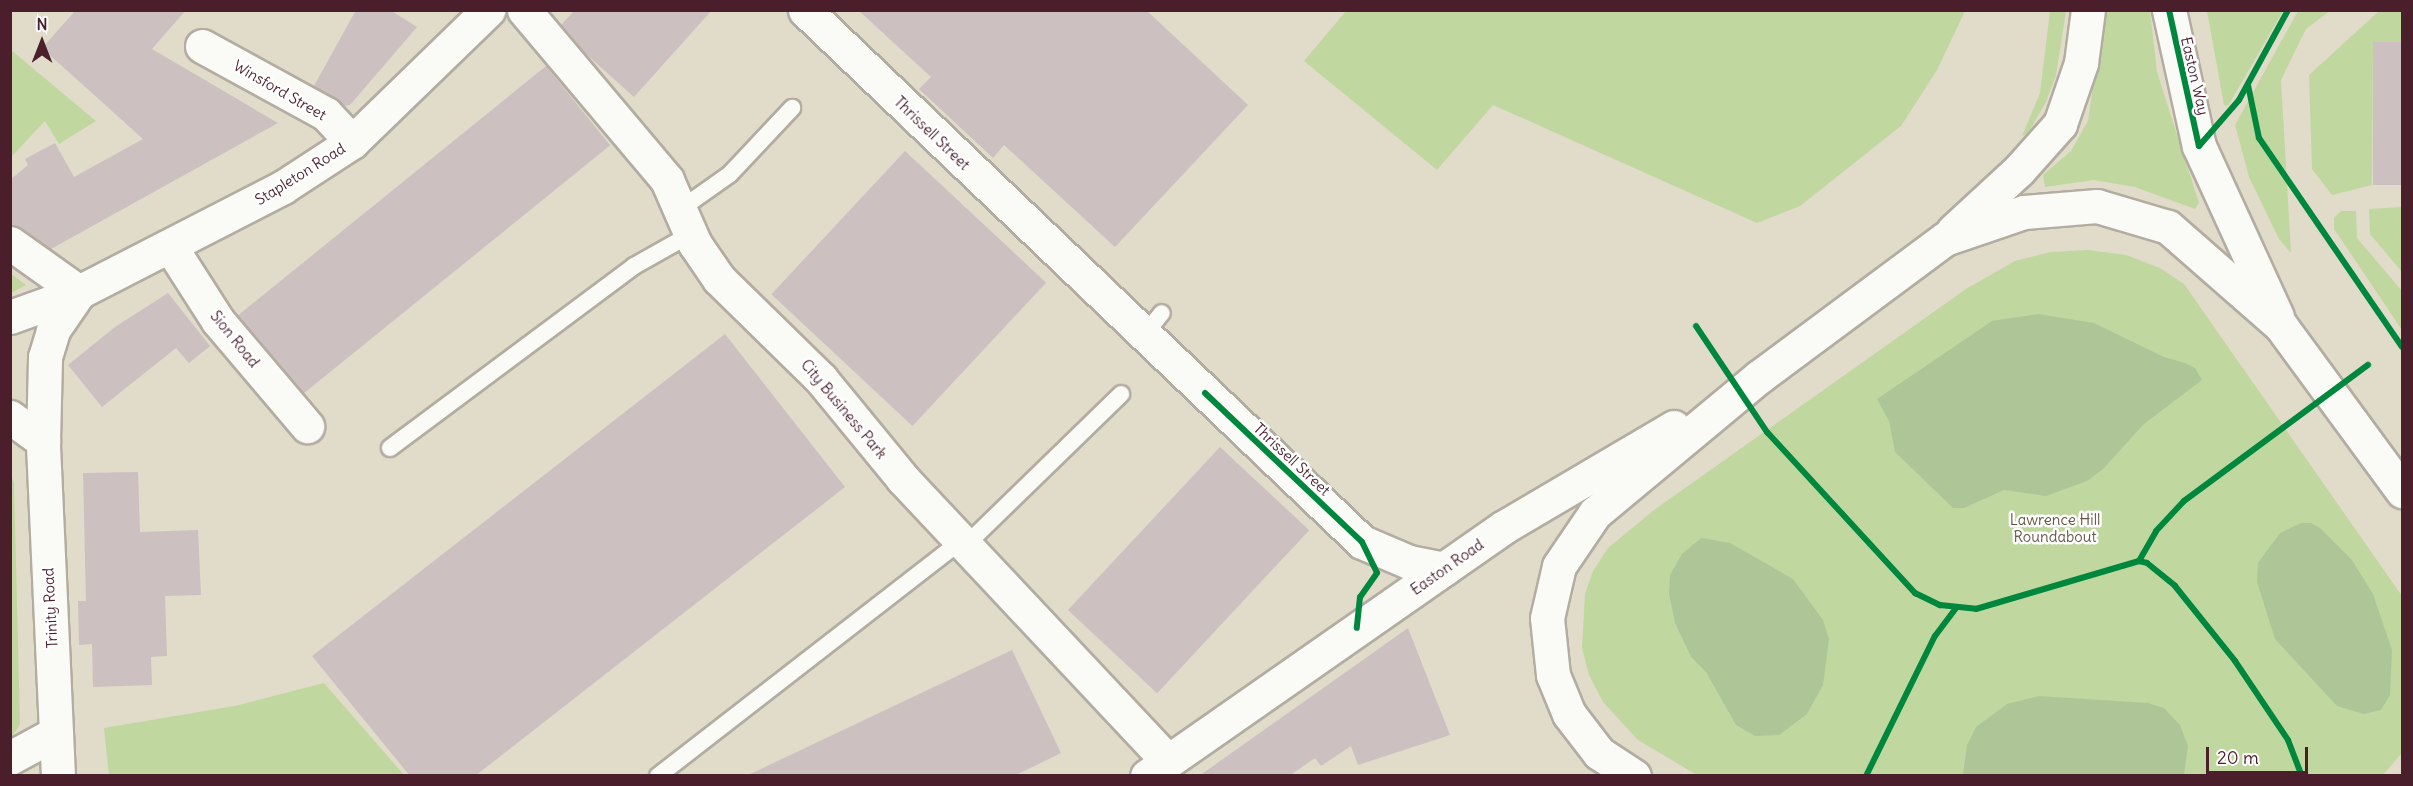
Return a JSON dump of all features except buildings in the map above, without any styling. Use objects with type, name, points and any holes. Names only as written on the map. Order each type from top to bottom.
[{"type":"main road","name":"Stapleton Road","points":[[10,317],[79,292],[283,187],[352,142],[488,10]]},
{"type":"main road","name":"City Business Park","points":[[524,10],[646,153],[719,279],[821,379],[903,479],[965,541],[1158,768]]},
{"type":"main road","name":"Thrissell Street","points":[[805,10],[1153,324],[1205,393],[1362,542],[1409,562],[1444,569]]},
{"type":"main road","points":[[1634,776],[1599,753],[1569,714],[1553,675],[1547,618],[1559,566],[1595,513],[1759,377],[1945,239],[2019,170],[2060,124],[2080,63],[2088,10]]},
{"type":"main road","name":"Easton Way","points":[[2169,10],[2199,146],[2281,326]]},
{"type":"main road","name":"Winsford Street","points":[[202,46],[326,114],[352,142]]},
{"type":"main road","points":[[1945,239],[2024,212],[2097,206],[2168,227],[2281,326],[2403,491]]},
{"type":"main road","points":[[10,243],[79,292]]},
{"type":"main road","name":"Sion Road","points":[[170,246],[218,321],[307,426]]},
{"type":"main road","name":"Trinity Road","points":[[58,776],[43,441],[45,357],[53,330],[79,292]]},
{"type":"main road","name":"Easton Road","points":[[1158,768],[1504,527],[1759,377]]},
{"type":"main road","points":[[10,417],[43,441]]},
{"type":"main road","points":[[10,758],[56,733]]},
{"type":"lane","points":[[390,448],[634,266],[686,221],[792,108]]},
{"type":"lane","points":[[658,776],[965,541],[1121,394]]},
{"type":"green space","points":[[1346,11],[1965,11],[1937,70],[1901,126],[1800,206],[1757,223],[1493,105],[1437,170],[1304,61]]},
{"type":"green space","points":[[2050,11],[2066,11],[2056,75],[2046,102],[2028,133],[2022,136],[2040,93]]},
{"type":"green space","points":[[2104,11],[2150,11],[2157,72],[2199,203],[2195,209],[2135,187],[2094,180],[2045,187],[2043,175],[2071,151],[2088,121]]},
{"type":"green space","points":[[2207,11],[2283,11],[2228,106],[2224,105]]},
{"type":"green space","points":[[2298,11],[2330,11],[2306,29],[2281,80],[2291,253],[2279,239],[2249,177],[2235,125]]},
{"type":"green space","points":[[2379,11],[2401,11],[2402,42],[2373,42],[2372,185],[2332,195],[2312,169],[2309,75]]},
{"type":"green space","points":[[10,50],[96,121],[59,144],[45,121],[11,157]]},
{"type":"green space","points":[[2402,207],[2402,272],[2370,234],[2369,209]]},
{"type":"green space","points":[[2341,211],[2356,211],[2357,238],[2402,291],[2402,330],[2334,229],[2334,218]]},
{"type":"green space","name":"Lawrence Hill Roundabout","points":[[2088,250],[2126,255],[2160,268],[2184,284],[2402,596],[2402,753],[2382,776],[1697,775],[1638,740],[1603,702],[1589,675],[1582,648],[1585,594],[1593,571],[1608,548],[1654,510],[1966,289],[2015,261],[2050,252]]},
{"type":"green space","points":[[11,274],[26,285],[11,293]]},
{"type":"green space","points":[[2038,314],[2094,323],[2164,357],[2195,368],[2202,380],[2144,424],[2103,469],[2087,481],[2046,496],[2004,490],[1964,508],[1953,508],[1895,452],[1889,421],[1877,399],[1992,321]]},
{"type":"green space","points":[[10,475],[14,482],[20,724],[11,738]]},
{"type":"green space","points":[[2301,523],[2311,523],[2320,528],[2352,560],[2373,594],[2392,650],[2390,695],[2381,710],[2364,714],[2337,706],[2275,639],[2257,582],[2258,563],[2280,533]]},
{"type":"green space","points":[[1701,538],[1730,543],[1793,579],[1823,620],[1829,639],[1823,685],[1807,714],[1779,735],[1755,736],[1736,725],[1706,672],[1691,657],[1675,623],[1669,594],[1670,575],[1682,554]]},
{"type":"green space","points":[[324,683],[404,775],[109,775],[104,728],[235,706]]},
{"type":"green space","points":[[2039,696],[2148,703],[2164,708],[2180,725],[2188,746],[2184,775],[1963,775],[1967,745],[1976,727],[2007,704]]},
{"type":"cycle path","points":[[2169,10],[2199,146]]},
{"type":"cycle path","points":[[2199,146],[2239,100],[2288,10]]},
{"type":"cycle path","points":[[2248,85],[2259,138],[2402,347]]},
{"type":"cycle path","points":[[1696,326],[1767,432],[1915,593],[1940,605],[1976,609],[2139,561],[2147,563],[2175,586],[2235,661],[2288,740],[2302,776]]},
{"type":"cycle path","points":[[2139,561],[2156,531],[2184,501],[2368,365]]},
{"type":"cycle path","points":[[1205,393],[1362,542],[1377,573],[1360,597],[1357,628]]},
{"type":"cycle path","points":[[1866,776],[1935,636],[1956,608]]}]
